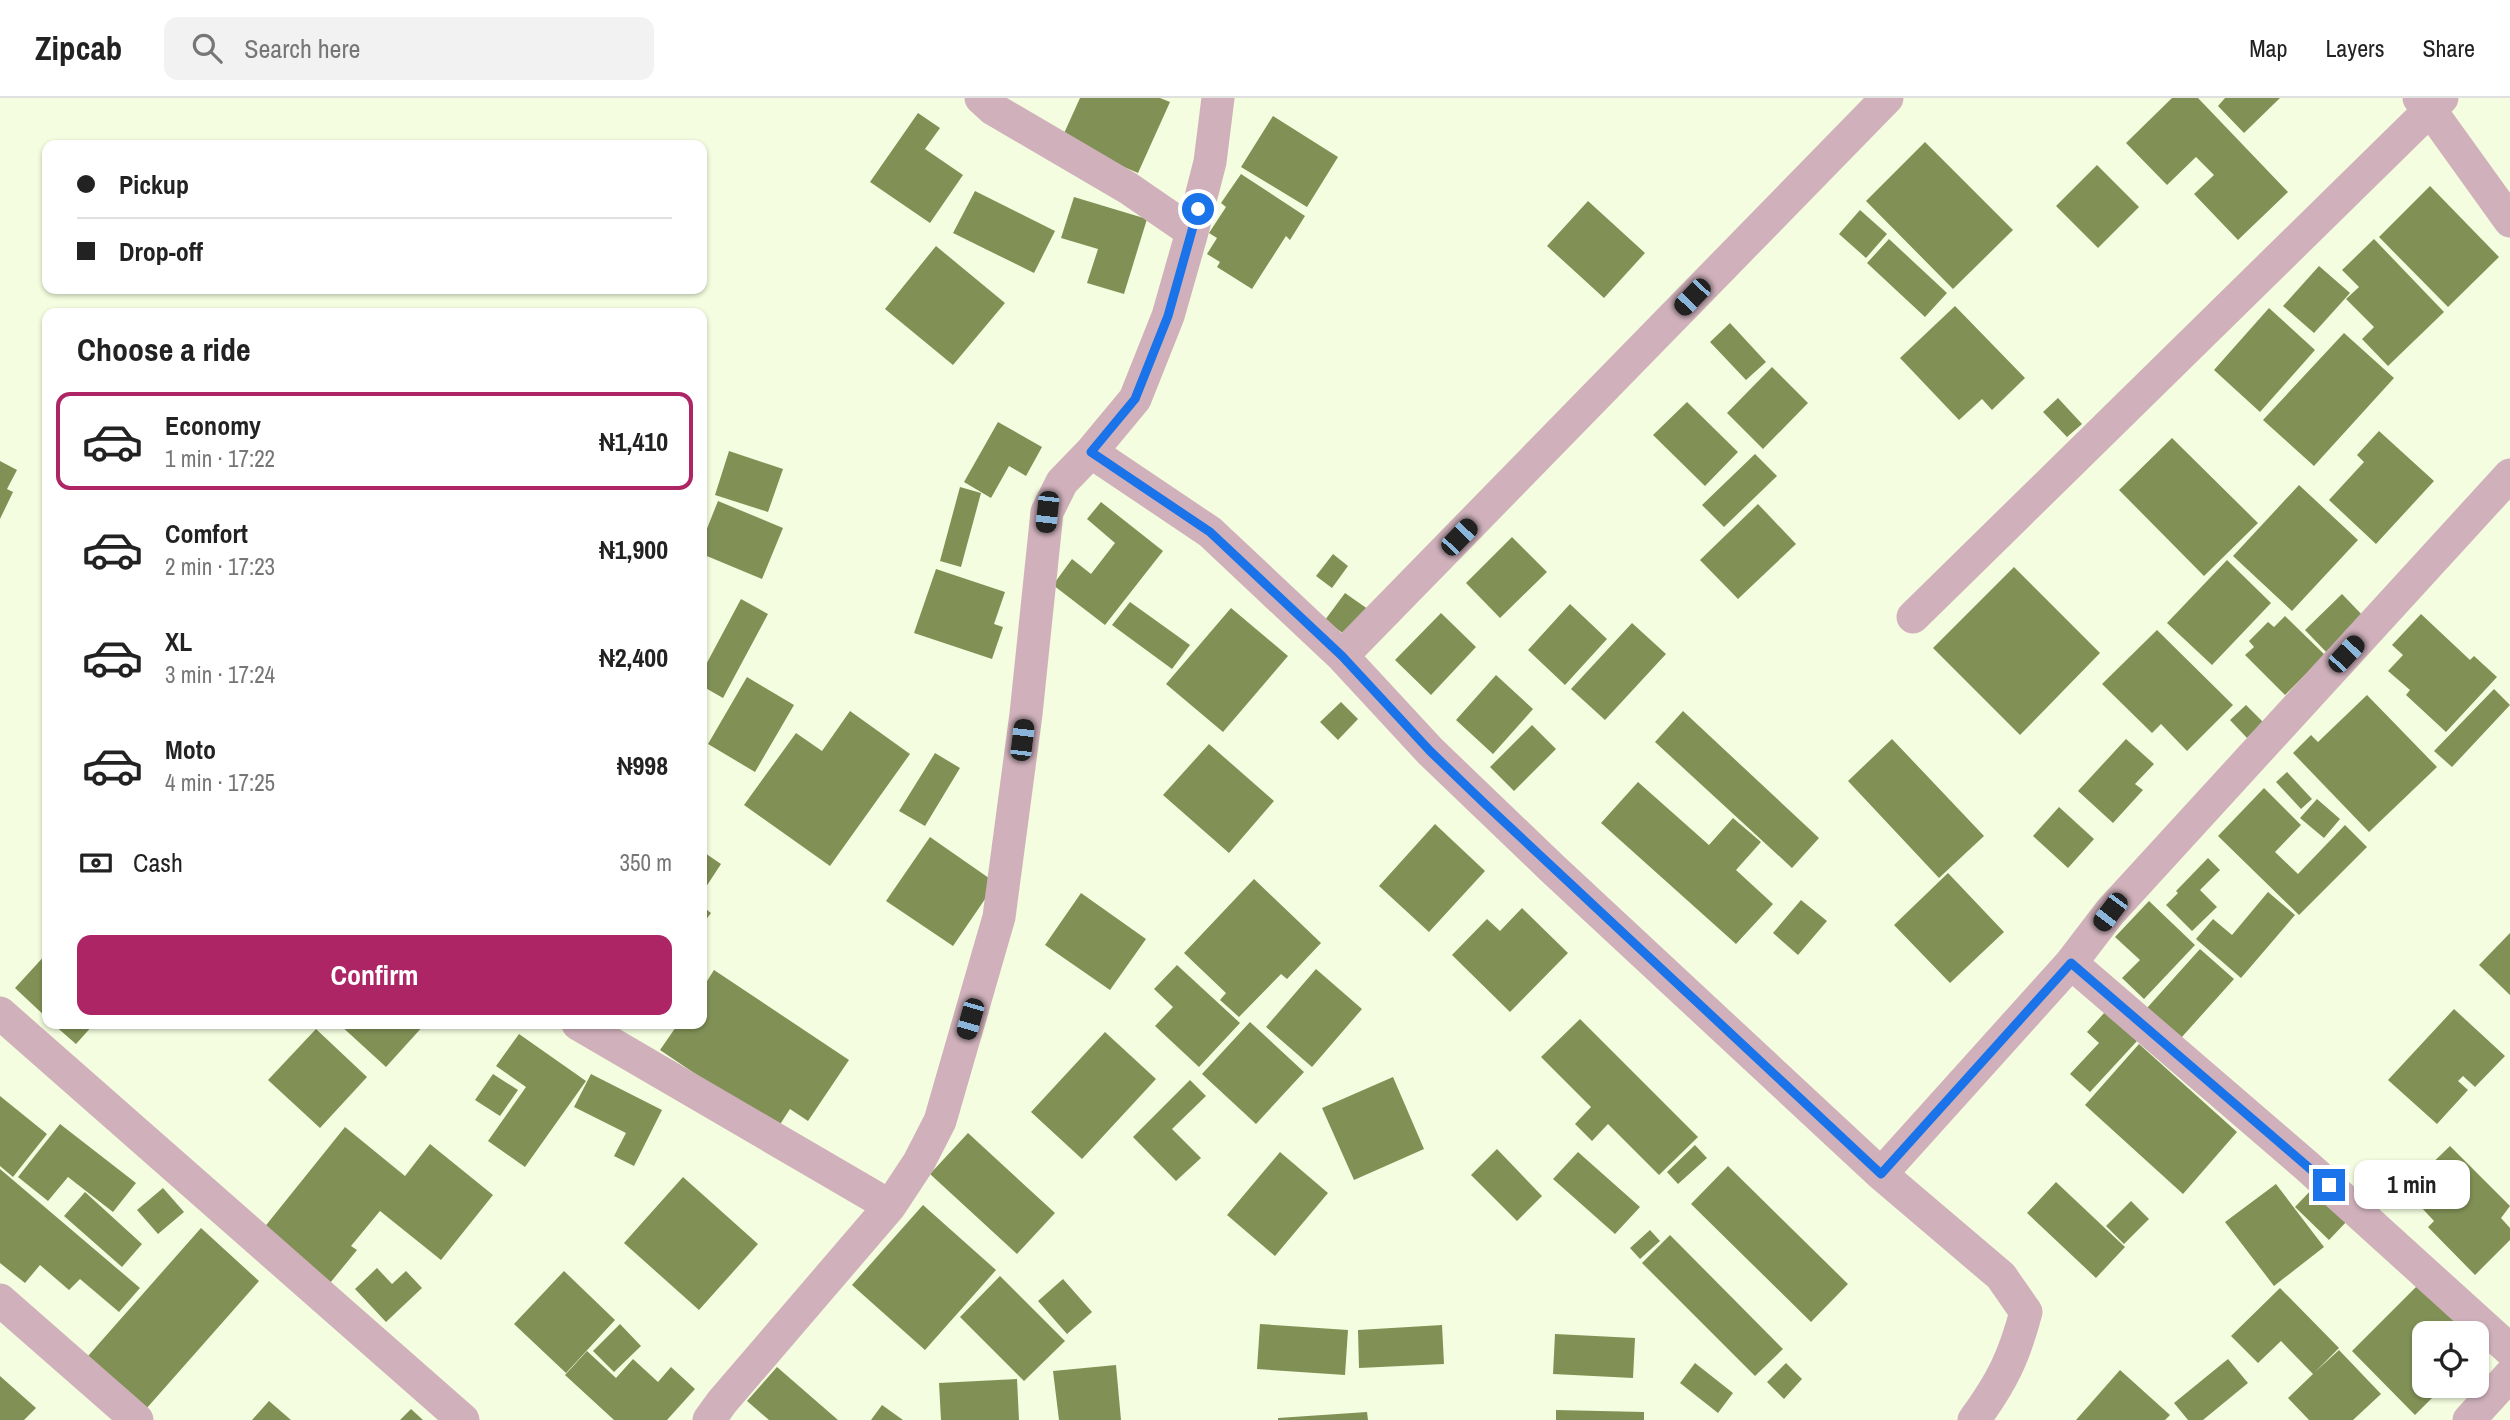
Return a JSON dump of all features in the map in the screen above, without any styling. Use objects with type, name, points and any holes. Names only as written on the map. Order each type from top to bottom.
[{"type":"street","points":[[981,98],[993,109],[1128,188],[1192,232]]},
{"type":"street","points":[[709,1420],[890,1206],[919,1162],[940,1121],[999,917],[1026,714],[1047,512],[1062,482],[1135,399],[1168,316],[1192,232],[1210,162],[1218,98]]},
{"type":"street","points":[[1342,656],[1886,98]]},
{"type":"street","points":[[1913,617],[2431,102],[2510,221]]},
{"type":"street","points":[[1091,452],[1210,532],[1342,656],[1440,761],[1881,1174],[2001,1276],[2026,1312],[2018,1343],[1999,1387],[1974,1420]]},
{"type":"street","points":[[1881,1174],[2071,963],[2110,912],[2510,475]]},
{"type":"street","points":[[2071,963],[2308,1167],[2510,1350]]},
{"type":"street","points":[[0,1013],[463,1420]]},
{"type":"street","points":[[587,1029],[890,1206]]},
{"type":"street","points":[[0,1300],[137,1420]]},
{"type":"street","points":[[2469,1420],[2510,1375]]},
{"type":"building","points":[[1080,98],[1160,98],[1170,102],[1138,173],[1061,140]]},
{"type":"building","points":[[2172,98],[2198,98],[2288,192],[2238,240],[2194,194],[2214,175],[2196,157],[2167,185],[2126,143]]},
{"type":"building","points":[[2225,98],[2280,98],[2244,133],[2218,106]]},
{"type":"building","points":[[918,113],[940,128],[925,149],[963,175],[930,223],[870,182]]},
{"type":"building","points":[[1273,116],[1338,157],[1307,207],[1241,167]]},
{"type":"building","points":[[1925,142],[2013,230],[1953,289],[1866,201]]},
{"type":"building","points":[[2097,165],[2139,207],[2098,248],[2056,206]]},
{"type":"building","points":[[1241,174],[1305,216],[1290,240],[1286,236],[1252,289],[1217,267],[1220,262],[1207,254],[1217,238],[1209,233],[1226,207],[1221,203]]},
{"type":"building","points":[[2430,186],[2499,257],[2448,307],[2379,237]]},
{"type":"building","points":[[975,191],[1055,231],[1034,273],[953,233]]},
{"type":"building","points":[[1074,197],[1147,219],[1124,294],[1087,283],[1098,249],[1061,238]]},
{"type":"building","points":[[1588,201],[1645,253],[1604,298],[1547,246]]},
{"type":"building","points":[[1860,210],[1887,234],[1866,258],[1839,234]]},
{"type":"building","points":[[1889,239],[1947,293],[1925,317],[1867,263]]},
{"type":"building","points":[[2374,239],[2444,312],[2388,366],[2362,339],[2374,327],[2346,299],[2359,287],[2342,270]]},
{"type":"building","points":[[936,246],[1005,303],[953,365],[885,309]]},
{"type":"building","points":[[2319,266],[2350,293],[2314,333],[2283,306]]},
{"type":"building","points":[[1955,306],[2025,378],[1992,410],[1982,399],[1959,420],[1900,358]]},
{"type":"building","points":[[2269,308],[2315,350],[2260,412],[2214,370]]},
{"type":"building","points":[[1730,323],[1766,362],[1746,380],[1710,342]]},
{"type":"building","points":[[2344,333],[2394,378],[2314,466],[2263,420]]},
{"type":"building","points":[[1772,367],[1808,403],[1763,449],[1727,413]]},
{"type":"building","points":[[2058,398],[2082,424],[2067,437],[2043,412]]},
{"type":"building","points":[[1687,402],[1738,452],[1705,486],[1653,435]]},
{"type":"building","points":[[998,422],[1042,447],[1026,476],[1009,466],[991,498],[964,482]]},
{"type":"building","points":[[2379,431],[2434,481],[2376,544],[2329,500],[2364,462],[2357,455]]},
{"type":"building","points":[[2172,438],[2258,523],[2204,576],[2119,490]]},
{"type":"building","points":[[729,451],[783,469],[768,512],[715,495]]},
{"type":"building","points":[[1755,454],[1777,476],[1724,527],[1702,505]]},
{"type":"building","points":[[0,461],[17,470],[7,489],[13,492],[0,519]]},
{"type":"building","points":[[2299,485],[2358,540],[2292,611],[2233,556]]},
{"type":"building","points":[[960,487],[981,493],[961,567],[940,561]]},
{"type":"building","points":[[718,501],[783,528],[762,579],[707,556],[707,528]]},
{"type":"building","points":[[1101,502],[1163,551],[1105,625],[1053,585],[1072,559],[1091,574],[1115,543],[1087,519]]},
{"type":"building","points":[[1758,504],[1796,544],[1738,599],[1700,560]]},
{"type":"building","points":[[1512,537],[1547,572],[1500,618],[1466,583]]},
{"type":"building","points":[[1333,554],[1348,566],[1332,588],[1316,576]]},
{"type":"building","points":[[2227,560],[2271,603],[2212,665],[2167,623]]},
{"type":"building","points":[[2014,567],[2100,653],[2020,735],[1933,648]]},
{"type":"building","points":[[936,569],[1005,592],[994,624],[1003,627],[992,659],[914,633]]},
{"type":"building","points":[[1345,593],[1372,612],[1352,640],[1325,620]]},
{"type":"building","points":[[2342,594],[2366,619],[2329,655],[2305,630]]},
{"type":"building","points":[[741,599],[768,614],[723,698],[707,689],[707,663]]},
{"type":"building","points":[[1130,602],[1190,645],[1172,669],[1112,625]]},
{"type":"building","points":[[1570,604],[1607,639],[1565,685],[1528,650]]},
{"type":"building","points":[[1231,608],[1288,656],[1223,732],[1166,684]]},
{"type":"building","points":[[1441,613],[1476,647],[1431,695],[1395,660]]},
{"type":"building","points":[[2421,614],[2470,660],[2474,656],[2497,677],[2446,732],[2406,695],[2410,690],[2388,671],[2403,655],[2392,645]]},
{"type":"building","points":[[2285,616],[2325,655],[2285,695],[2245,655],[2254,647],[2249,641],[2268,622],[2274,627]]},
{"type":"building","points":[[1632,623],[1666,654],[1605,720],[1571,689]]},
{"type":"building","points":[[2157,630],[2233,705],[2187,751],[2161,724],[2152,733],[2102,684]]},
{"type":"building","points":[[1496,675],[1533,709],[1493,754],[1456,720]]},
{"type":"building","points":[[747,677],[794,705],[755,772],[708,744]]},
{"type":"building","points":[[2494,689],[2510,705],[2452,767],[2434,751]]},
{"type":"building","points":[[2367,695],[2437,767],[2369,832],[2293,753],[2311,735],[2318,742]]},
{"type":"building","points":[[1341,702],[1358,719],[1338,740],[1320,722]]},
{"type":"building","points":[[2246,705],[2263,722],[2247,738],[2230,720]]},
{"type":"building","points":[[850,711],[910,754],[830,866],[744,805],[796,733],[822,751]]},
{"type":"building","points":[[1683,711],[1819,838],[1792,868],[1655,742]]},
{"type":"building","points":[[1532,725],[1556,749],[1514,791],[1490,767]]},
{"type":"building","points":[[1892,739],[1984,836],[1939,878],[1848,781]]},
{"type":"building","points":[[2126,739],[2154,764],[2135,784],[2143,790],[2113,823],[2078,791]]},
{"type":"building","points":[[1209,744],[1274,801],[1229,853],[1163,795]]},
{"type":"building","points":[[935,753],[960,768],[925,826],[899,811]]},
{"type":"building","points":[[2287,772],[2312,799],[2301,809],[2276,782]]},
{"type":"building","points":[[1638,782],[1709,845],[1733,818],[1761,842],[1736,870],[1773,904],[1736,944],[1601,823]]},
{"type":"building","points":[[2264,788],[2301,825],[2275,852],[2298,874],[2345,825],[2367,847],[2299,915],[2218,836]]},
{"type":"building","points":[[2317,799],[2340,819],[2324,838],[2300,818]]},
{"type":"building","points":[[2059,807],[2094,839],[2068,868],[2033,836]]},
{"type":"building","points":[[1435,824],[1485,871],[1429,932],[1379,886]]},
{"type":"building","points":[[930,837],[996,883],[953,946],[886,901]]},
{"type":"building","points":[[707,854],[721,864],[707,885]]},
{"type":"building","points":[[2208,858],[2220,870],[2200,890],[2217,907],[2192,931],[2166,905]]},
{"type":"building","points":[[1948,873],[2004,932],[1950,983],[1894,925]]},
{"type":"building","points":[[1254,879],[1321,943],[1287,979],[1281,974],[1239,1017],[1220,1000],[1226,993],[1184,953]]},
{"type":"building","points":[[2268,892],[2295,915],[2241,978],[2196,939],[2213,919],[2232,935]]},
{"type":"building","points":[[1081,893],[1146,939],[1110,990],[1045,945]]},
{"type":"building","points":[[1801,900],[1827,921],[1798,955],[1773,933]]},
{"type":"building","points":[[2149,901],[2195,945],[2144,999],[2122,978],[2140,960],[2115,937]]},
{"type":"building","points":[[1522,908],[1568,953],[1510,1012],[1452,955],[1487,919],[1500,931]]},
{"type":"building","points":[[2510,933],[2510,995],[2479,965]]},
{"type":"building","points":[[2200,949],[2234,979],[2181,1038],[2147,1008]]},
{"type":"building","points":[[42,958],[42,1013],[15,988]]},
{"type":"building","points":[[1177,965],[1240,1023],[1199,1067],[1155,1026],[1173,1007],[1154,989]]},
{"type":"building","points":[[1316,969],[1362,1009],[1312,1067],[1266,1027]]},
{"type":"building","points":[[714,970],[849,1060],[808,1121],[790,1109],[777,1129],[660,1050],[675,1029],[707,1029],[707,981]]},
{"type":"building","points":[[2454,1009],[2505,1056],[2475,1087],[2463,1076],[2458,1081],[2468,1090],[2437,1124],[2388,1080]]},
{"type":"building","points":[[2105,1012],[2137,1041],[2090,1092],[2070,1074],[2099,1043],[2087,1032]]},
{"type":"building","points":[[1580,1019],[1698,1137],[1659,1175],[1608,1124],[1592,1141],[1575,1124],[1591,1107],[1541,1057]]},
{"type":"building","points":[[1250,1022],[1304,1072],[1256,1124],[1202,1074]]},
{"type":"building","points":[[59,1029],[90,1029],[76,1044]]},
{"type":"building","points":[[316,1029],[367,1077],[320,1128],[268,1080]]},
{"type":"building","points":[[344,1029],[420,1029],[386,1067]]},
{"type":"building","points":[[1105,1032],[1156,1079],[1082,1159],[1031,1112]]},
{"type":"building","points":[[519,1034],[586,1081],[525,1167],[488,1141],[526,1087],[496,1066]]},
{"type":"building","points":[[2139,1044],[2237,1132],[2183,1194],[2085,1105]]},
{"type":"building","points":[[493,1074],[518,1090],[500,1116],[475,1100]]},
{"type":"building","points":[[591,1074],[662,1110],[634,1166],[614,1156],[626,1133],[574,1107]]},
{"type":"building","points":[[1393,1077],[1424,1149],[1354,1180],[1322,1108]]},
{"type":"building","points":[[1190,1080],[1206,1096],[1172,1129],[1201,1158],[1176,1181],[1133,1137]]},
{"type":"building","points":[[0,1096],[47,1134],[13,1177],[0,1166]]},
{"type":"building","points":[[60,1124],[136,1183],[113,1212],[68,1177],[48,1201],[18,1177]]},
{"type":"building","points":[[345,1127],[405,1176],[430,1144],[493,1195],[441,1260],[380,1211],[351,1246],[357,1250],[330,1283],[263,1229]]},
{"type":"building","points":[[968,1133],[1055,1213],[1017,1254],[930,1174]]},
{"type":"building","points":[[1695,1145],[1707,1158],[1678,1184],[1667,1172]]},
{"type":"building","points":[[2450,1146],[2510,1206],[2501,1218],[2510,1228],[2510,1240],[2475,1275],[2428,1227],[2434,1221],[2408,1193],[2423,1178],[2420,1175]]},
{"type":"building","points":[[1497,1149],[1542,1196],[1517,1221],[1471,1175]]},
{"type":"building","points":[[1280,1152],[1328,1193],[1275,1256],[1227,1215]]},
{"type":"building","points":[[1578,1152],[1640,1207],[1615,1234],[1553,1179]]},
{"type":"building","points":[[1728,1166],[1848,1284],[1811,1322],[1691,1204]]},
{"type":"building","points":[[0,1169],[140,1288],[119,1312],[80,1279],[69,1290],[40,1265],[25,1283],[0,1263]]},
{"type":"building","points":[[683,1177],[758,1244],[699,1310],[624,1243]]},
{"type":"building","points":[[2056,1182],[2125,1247],[2096,1278],[2027,1213]]},
{"type":"building","points":[[2276,1184],[2324,1247],[2274,1286],[2225,1222]]},
{"type":"building","points":[[163,1188],[184,1212],[158,1234],[137,1210]]},
{"type":"building","points":[[2313,1188],[2348,1220],[2329,1240],[2295,1207]]},
{"type":"building","points":[[85,1192],[142,1244],[122,1267],[64,1216]]},
{"type":"building","points":[[2131,1201],[2149,1219],[2124,1244],[2106,1226]]},
{"type":"building","points":[[923,1205],[996,1270],[925,1350],[852,1285]]},
{"type":"building","points":[[201,1228],[259,1281],[146,1409],[88,1356]]},
{"type":"building","points":[[1650,1230],[1660,1241],[1640,1259],[1630,1248]]},
{"type":"building","points":[[1670,1235],[1783,1349],[1755,1376],[1642,1263]]},
{"type":"building","points":[[377,1268],[392,1284],[406,1271],[422,1288],[386,1322],[355,1289]]},
{"type":"building","points":[[564,1271],[615,1320],[566,1373],[514,1324]]},
{"type":"building","points":[[1000,1276],[1065,1341],[1024,1381],[960,1317]]},
{"type":"building","points":[[1063,1279],[1092,1312],[1067,1334],[1038,1301]]},
{"type":"building","points":[[2423,1280],[2463,1321],[2412,1321],[2412,1398],[2432,1398],[2415,1415],[2352,1351]]},
{"type":"building","points":[[2280,1288],[2339,1348],[2315,1372],[2339,1350],[2381,1394],[2353,1420],[2309,1420],[2288,1398],[2313,1374],[2281,1341],[2258,1363],[2231,1336]]},
{"type":"building","points":[[620,1324],[641,1346],[614,1372],[593,1351]]},
{"type":"building","points":[[1260,1324],[1348,1330],[1345,1375],[1257,1369]]},
{"type":"building","points":[[1442,1325],[1444,1364],[1359,1368],[1358,1330]]},
{"type":"building","points":[[1555,1334],[1635,1338],[1633,1378],[1553,1374]]},
{"type":"building","points":[[587,1351],[616,1378],[633,1359],[658,1382],[671,1367],[695,1389],[667,1420],[614,1420],[565,1375]]},
{"type":"building","points":[[2228,1359],[2248,1383],[2203,1420],[2188,1420],[2174,1403]]},
{"type":"building","points":[[1695,1363],[1733,1393],[1718,1413],[1680,1383]]},
{"type":"building","points":[[1786,1363],[1802,1379],[1784,1399],[1767,1382]]},
{"type":"building","points":[[1116,1365],[1121,1420],[1059,1420],[1053,1371]]},
{"type":"building","points":[[777,1367],[838,1420],[769,1420],[747,1401]]},
{"type":"building","points":[[2120,1370],[2170,1415],[2165,1420],[2076,1420]]},
{"type":"building","points":[[0,1376],[36,1408],[24,1420],[0,1420]]},
{"type":"building","points":[[1017,1379],[1019,1420],[941,1420],[939,1383]]},
{"type":"building","points":[[269,1401],[291,1420],[252,1420]]},
{"type":"building","points":[[882,1405],[903,1420],[871,1420]]},
{"type":"building","points":[[411,1409],[423,1420],[400,1420]]},
{"type":"building","points":[[1556,1410],[1644,1412],[1644,1420],[1556,1420]]},
{"type":"building","points":[[1367,1412],[1368,1420],[1278,1420],[1278,1418]]},
{"type":"route","points":[[1198,209],[1168,316],[1135,399],[1091,452],[1210,532],[1342,656],[1430,751],[1483,802],[1881,1174],[2071,963],[2329,1185]]}]
